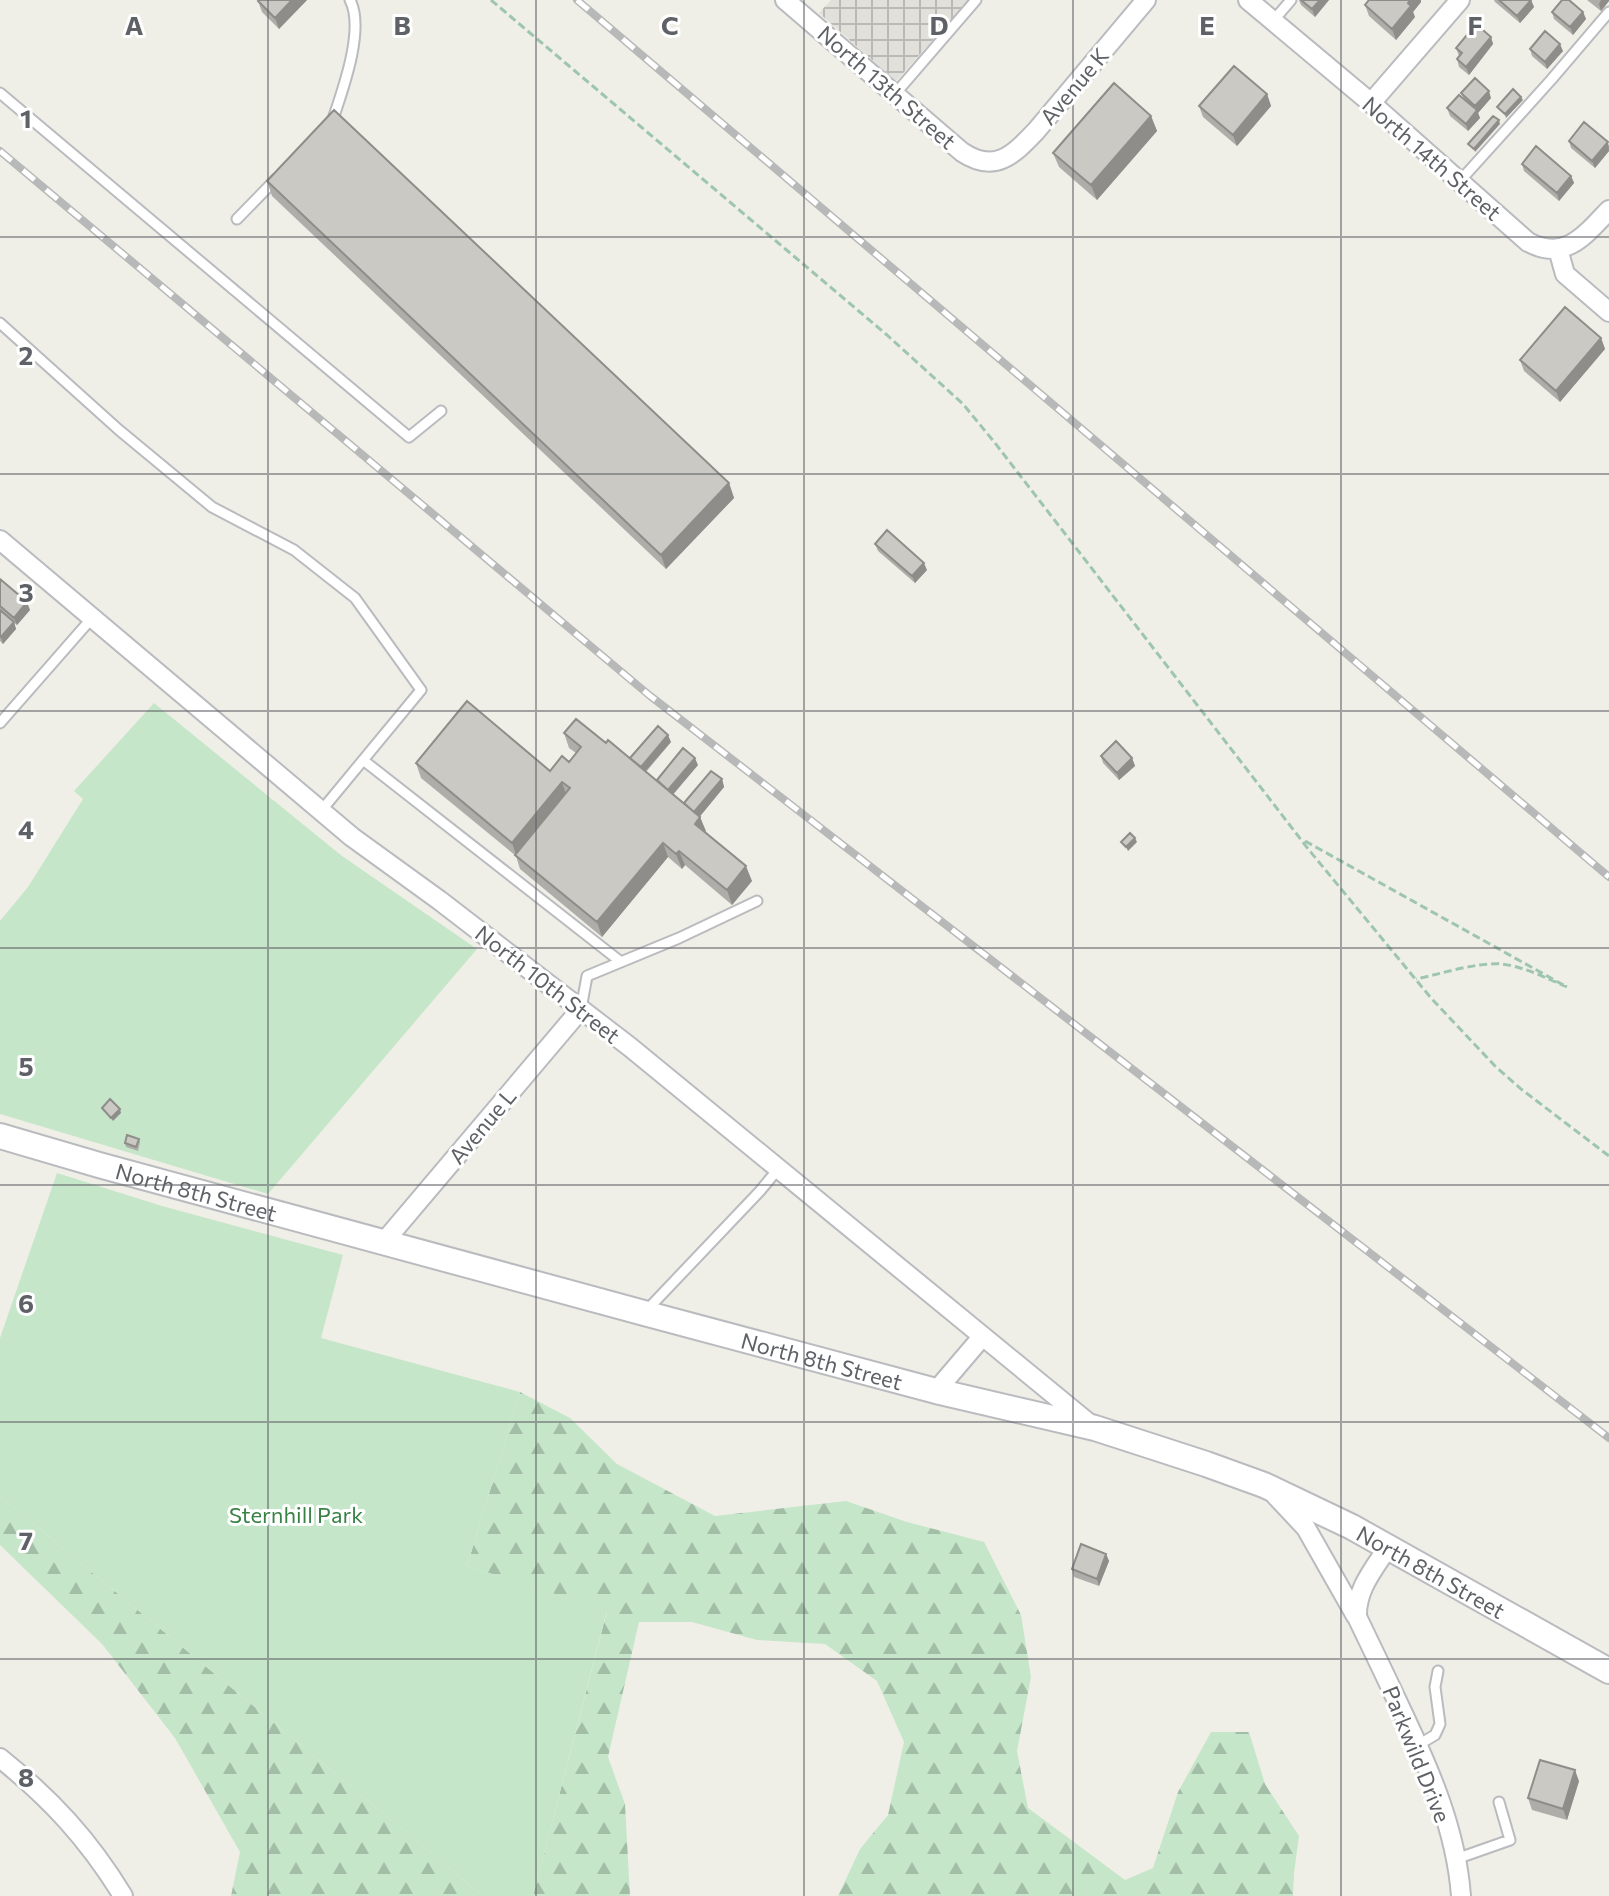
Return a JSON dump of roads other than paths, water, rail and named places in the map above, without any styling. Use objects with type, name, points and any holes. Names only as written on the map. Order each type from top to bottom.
[{"type":"street","name":"Avenue K","points":[[993,162],[1005,159],[1018,150],[1036,131],[1146,0]]},
{"type":"street","name":"North 14th Street","points":[[1248,0],[1371,103],[1528,242],[1537,247],[1558,249]]},
{"type":"street","points":[[1371,103],[1460,0]]},
{"type":"street","name":"North 13th Street","points":[[795,3],[962,152],[974,160],[993,162]]},
{"type":"street","points":[[1609,210],[1582,239],[1558,249],[1565,274],[1609,312]]},
{"type":"street","name":"North 10th Street","points":[[0,540],[352,837],[581,1009],[1095,1428]]},
{"type":"street","name":"Avenue L","points":[[383,1243],[581,1009]]},
{"type":"street","name":"North 8th Street","points":[[0,1136],[383,1243],[936,1391],[1095,1428],[1206,1464],[1264,1485],[1352,1527],[1609,1671]]},
{"type":"street","points":[[936,1391],[982,1337]]},
{"type":"street","name":"Parkwild Drive","points":[[1264,1485],[1306,1528],[1357,1617],[1418,1745],[1439,1798],[1456,1859],[1461,1896]]},
{"type":"street","points":[[1357,1617],[1362,1588],[1388,1547]]},
{"type":"street","points":[[0,1758],[53,1804],[84,1837],[123,1896]]},
{"type":"lane","points":[[324,130],[333,119],[352,57],[354,9],[350,0]]},
{"type":"lane","points":[[895,94],[976,0]]},
{"type":"lane","points":[[1273,21],[1291,0]]},
{"type":"lane","points":[[1459,182],[1609,12]]},
{"type":"lane","points":[[0,93],[409,437],[441,411]]},
{"type":"lane","points":[[237,219],[278,176]]},
{"type":"lane","points":[[0,323],[119,430],[212,507],[294,550],[355,598],[421,690],[321,811]]},
{"type":"lane","points":[[0,723],[92,618]]},
{"type":"lane","points":[[363,760],[621,962]]},
{"type":"lane","points":[[581,1009],[587,976],[757,901]]},
{"type":"lane","points":[[644,1313],[779,1168]]},
{"type":"lane","points":[[1418,1745],[1435,1735],[1440,1724],[1435,1687],[1438,1671]]},
{"type":"lane","points":[[1456,1859],[1510,1840],[1499,1802]]},
{"type":"railway","points":[[577,0],[1609,877]]},
{"type":"railway","points":[[0,151],[649,695],[1609,1438]]},
{"type":"park label","name":"Sternhill Park","points":[[296,1514]]}]
